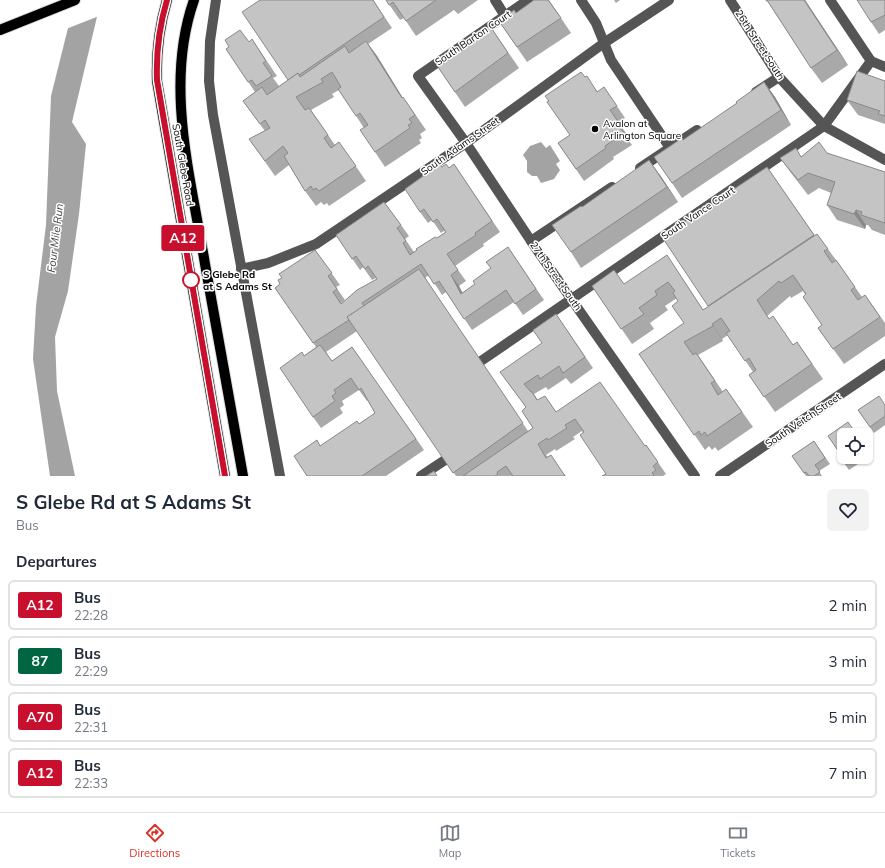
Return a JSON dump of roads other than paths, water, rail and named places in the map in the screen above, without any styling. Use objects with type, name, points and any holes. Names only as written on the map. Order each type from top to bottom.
[{"type":"main road","points":[[0,30],[31,16],[75,0]]},
{"type":"main road","name":"South Glebe Road","points":[[167,0],[158,37],[156,57],[157,80],[225,476]]},
{"type":"main road","name":"South Glebe Road","points":[[194,0],[183,44],[180,67],[181,113],[189,168],[243,476]]},
{"type":"street","points":[[216,0],[210,41],[209,81],[213,114],[280,476]]},
{"type":"street","points":[[495,0],[505,16]]},
{"type":"street","name":"South Barton Court","points":[[418,76],[528,0]]},
{"type":"street","points":[[582,0],[596,23],[611,60],[670,148]]},
{"type":"street","name":"South Adams Street","points":[[241,270],[268,263],[316,244],[466,143],[604,43],[669,0]]},
{"type":"street","name":"26th Street South","points":[[730,0],[779,77],[824,126],[885,160]]},
{"type":"street","points":[[830,0],[871,60],[885,67]]},
{"type":"street","points":[[824,126],[871,60]]},
{"type":"street","name":"27th Street South","points":[[418,76],[466,143],[531,241],[695,476]]},
{"type":"street","points":[[750,96],[779,77]]},
{"type":"street","points":[[531,241],[704,126]]},
{"type":"street","name":"South Vance Court","points":[[482,361],[572,299],[682,228],[824,126]]},
{"type":"street","name":"South Veitch Street","points":[[720,476],[885,364]]},
{"type":"street","points":[[421,476],[445,460]]},
{"type":"water","name":"Four Mile Run","points":[[75,0],[101,0],[72,122],[86,144],[79,214],[68,291],[55,337],[57,391],[75,476],[50,476],[33,359],[36,306],[46,225],[51,96]]},
{"type":"water","points":[[541,142],[546,148],[550,145],[560,161],[556,164],[560,170],[554,179],[541,183],[537,176],[532,176],[527,172],[527,161],[523,155],[530,146]]},
{"type":"place","name":"Avalon at Arlington Square","points":[[595,129]]},
{"type":"place","name":"S Glebe Rd at S Adams St","points":[[191,280]]}]
